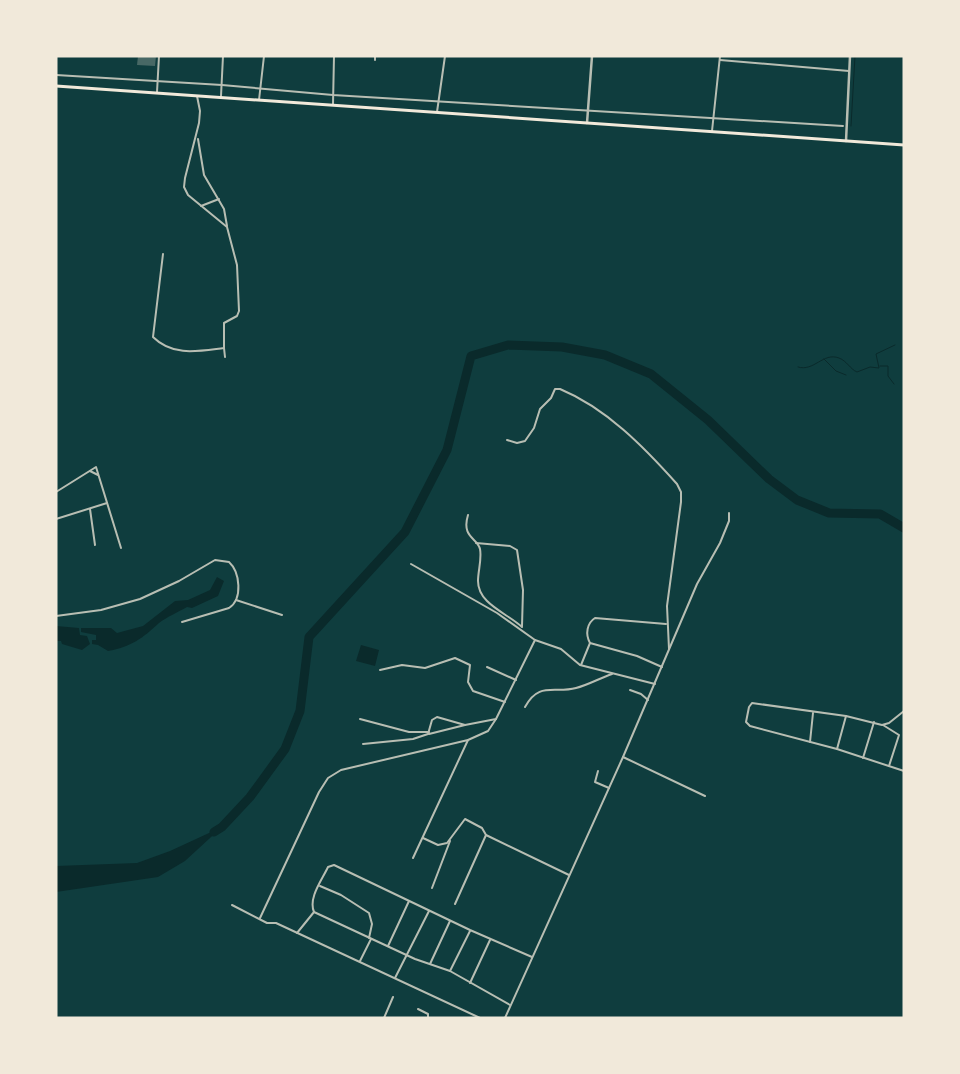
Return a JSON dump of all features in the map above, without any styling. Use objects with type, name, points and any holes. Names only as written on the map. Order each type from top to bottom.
[{"type":"main road","points":[[56,86],[904,145]]},
{"type":"street","points":[[157,92],[159,56]]},
{"type":"street","points":[[221,97],[223,56]]},
{"type":"street","points":[[259,100],[264,56]]},
{"type":"street","points":[[333,105],[334,56]]},
{"type":"street","points":[[437,112],[445,56]]},
{"type":"street","points":[[587,123],[592,56]]},
{"type":"street","points":[[712,132],[720,56]]},
{"type":"street","points":[[846,141],[850,56]]},
{"type":"street","points":[[720,60],[849,71]]},
{"type":"street","points":[[56,75],[222,85],[333,95],[843,126]]},
{"type":"street","points":[[197,96],[200,111],[197,137],[184,182],[188,195],[227,227]]},
{"type":"street","points":[[197,137],[204,175],[219,199],[237,265],[239,310],[237,316],[224,323],[225,358]]},
{"type":"street","points":[[201,206],[219,199]]},
{"type":"street","points":[[164,254],[153,336],[168,348],[185,352],[224,348]]},
{"type":"street","points":[[507,440],[517,443],[525,441],[534,428],[540,409],[550,400],[556,389],[560,388],[592,405],[637,443],[672,479],[681,492],[681,502],[666,624],[669,651]]},
{"type":"street","points":[[56,492],[96,467],[121,548]]},
{"type":"street","points":[[90,471],[98,475]]},
{"type":"street","points":[[56,519],[107,503]]},
{"type":"street","points":[[90,509],[95,545]]},
{"type":"street","points":[[505,1018],[623,757],[698,584],[720,543],[729,521],[729,513]]},
{"type":"street","points":[[468,515],[467,530],[480,550],[478,586],[483,597],[522,627]]},
{"type":"street","points":[[476,543],[510,546],[517,550],[524,606],[521,630]]},
{"type":"street","points":[[56,616],[101,610],[140,599],[219,559],[229,562],[235,570],[238,583],[236,600],[229,608],[182,622]]},
{"type":"street","points":[[411,564],[490,608],[535,640],[561,649],[580,665],[655,684]]},
{"type":"street","points":[[236,600],[282,615]]},
{"type":"street","points":[[580,665],[590,643],[587,632],[591,621],[596,618],[666,624]]},
{"type":"street","points":[[260,918],[319,792],[328,778],[350,767],[468,740],[488,731],[505,702],[535,640]]},
{"type":"street","points":[[590,643],[638,656],[662,667]]},
{"type":"street","points":[[380,670],[402,665],[426,668],[449,658],[461,659],[470,665],[468,682],[473,691],[505,702]]},
{"type":"street","points":[[486,667],[516,680]]},
{"type":"street","points":[[525,707],[534,694],[548,689],[576,688],[613,674]]},
{"type":"street","points":[[630,690],[641,694],[648,700]]},
{"type":"street","points":[[889,766],[899,735],[882,725],[846,716],[813,713],[752,703],[748,707],[746,722],[750,726],[837,749],[904,771]]},
{"type":"street","points":[[882,725],[889,723],[904,711]]},
{"type":"street","points":[[810,742],[813,713]]},
{"type":"street","points":[[837,749],[846,716]]},
{"type":"street","points":[[429,733],[432,720],[437,717],[465,725]]},
{"type":"street","points":[[360,719],[409,732],[429,733]]},
{"type":"street","points":[[363,744],[412,739],[429,733],[496,719]]},
{"type":"street","points":[[863,758],[874,722]]},
{"type":"street","points":[[413,858],[468,740]]},
{"type":"street","points":[[623,757],[705,796]]},
{"type":"street","points":[[598,771],[595,781],[608,788]]},
{"type":"street","points":[[432,888],[450,840],[464,819],[482,828],[486,835],[570,875]]},
{"type":"street","points":[[455,904],[486,835]]},
{"type":"street","points":[[423,838],[438,845],[450,840]]},
{"type":"street","points":[[511,1005],[470,984],[450,971],[408,956],[314,912],[311,902],[328,867],[332,864],[490,940],[532,957]]},
{"type":"street","points":[[320,886],[341,895],[369,913],[372,926],[370,938],[360,961]]},
{"type":"street","points":[[388,946],[408,901]]},
{"type":"street","points":[[232,905],[360,961],[480,1018]]},
{"type":"street","points":[[395,978],[408,956],[429,911]]},
{"type":"street","points":[[296,933],[314,912]]},
{"type":"street","points":[[430,964],[450,921]]},
{"type":"street","points":[[450,971],[470,930]]},
{"type":"street","points":[[470,984],[490,940]]},
{"type":"street","points":[[384,1018],[393,997]]},
{"type":"street","points":[[418,1009],[428,1014],[428,1018]]},
{"type":"water","points":[[217,577],[224,581],[218,596],[192,608],[187,607],[159,623],[142,637],[123,647],[108,651],[92,644],[92,640],[96,640],[96,635],[81,632],[81,628],[111,628],[117,633],[143,626],[175,601],[188,600],[210,590]]},
{"type":"water","points":[[56,626],[79,628],[80,635],[87,636],[90,644],[82,650],[62,644],[61,641],[56,641]]},
{"type":"water","points":[[361,645],[379,650],[375,666],[356,661]]},
{"type":"water","points":[[222,827],[185,861],[158,877],[56,892],[56,866],[137,863],[170,851]]},
{"type":"building","points":[[138,56],[156,56],[155,66],[137,65]]},
{"type":"waterway","points":[[851,126],[855,56]]},
{"type":"waterway","points":[[214,832],[222,827],[250,797],[285,749],[300,711],[309,637],[405,532],[447,450],[471,356],[508,345],[562,347],[605,355],[651,374],[708,420],[769,479],[797,500],[829,513],[880,514],[904,528]]},
{"type":"waterway","points":[[798,367],[809,367],[833,357],[842,359],[857,372],[870,367],[879,368],[876,354],[895,345]]},
{"type":"waterway","points":[[824,359],[836,371],[846,375]]},
{"type":"waterway","points":[[880,366],[888,366],[888,376],[894,384]]}]
